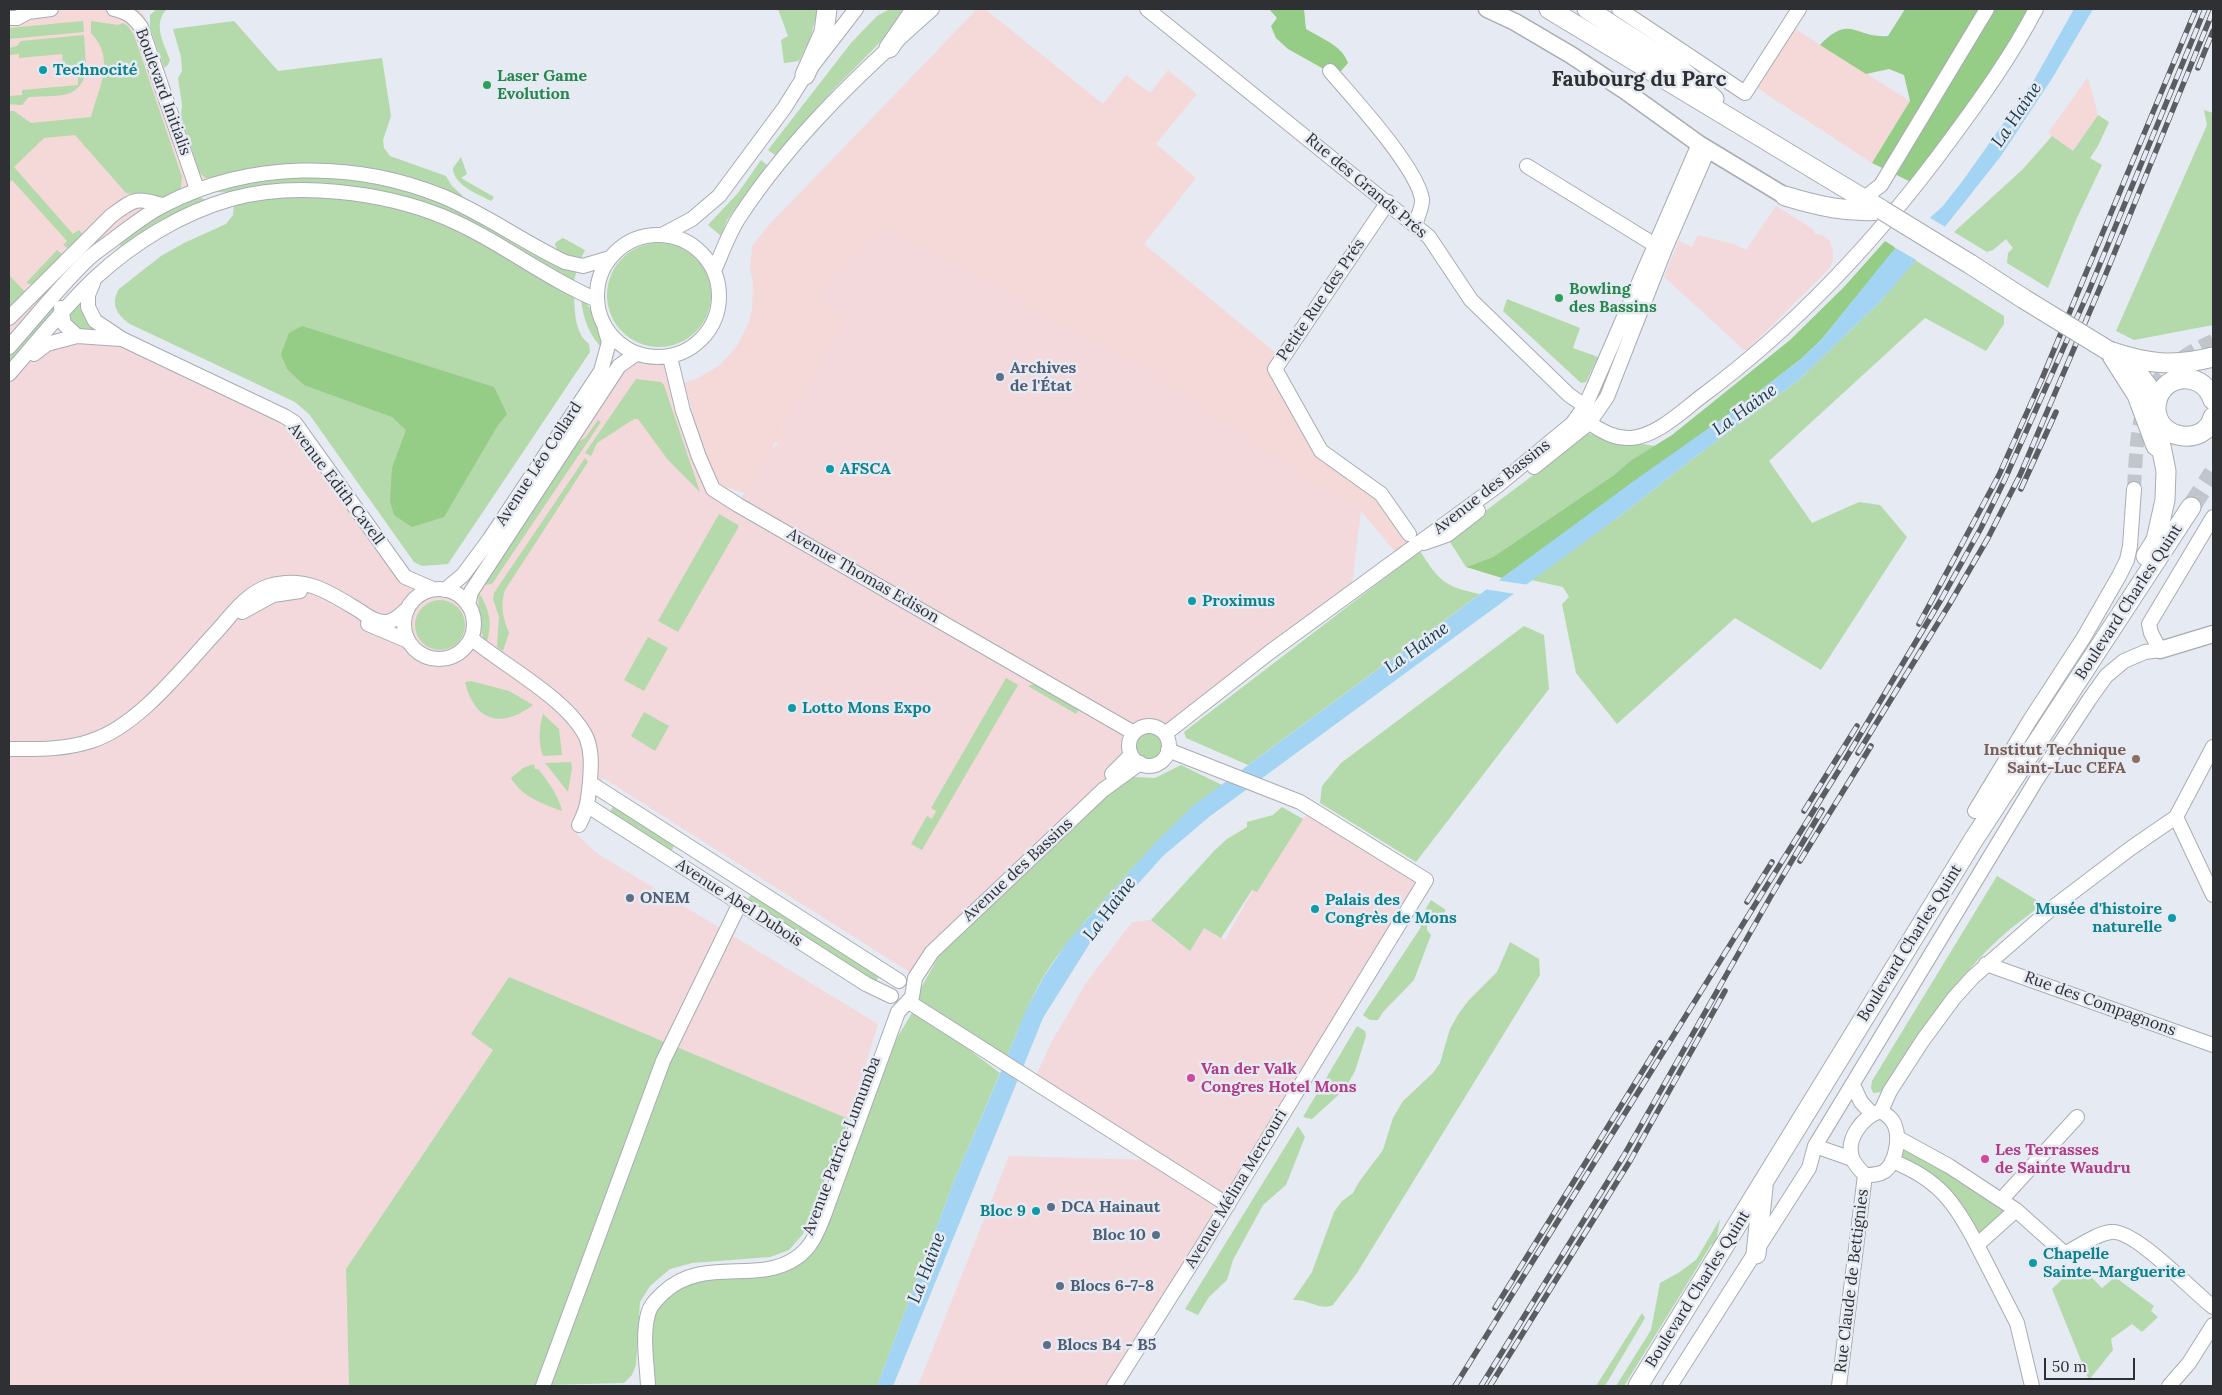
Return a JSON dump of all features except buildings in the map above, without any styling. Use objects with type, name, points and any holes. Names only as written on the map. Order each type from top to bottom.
[{"type":"highway","points":[[805,75],[824,32],[827,9]]},
{"type":"highway","points":[[889,48],[916,9]]},
{"type":"highway","points":[[1549,9],[1882,210],[2109,351],[2134,368],[2157,399]]},
{"type":"highway","points":[[1587,9],[1678,67],[1749,130]]},
{"type":"highway","points":[[1785,196],[1835,209],[1859,212],[1882,210]]},
{"type":"highway","points":[[2109,351],[2138,361],[2160,364],[2199,361],[2213,357]]},
{"type":"highway","points":[[2109,351],[2137,395],[2155,442],[2158,462],[2158,488],[2149,537],[2129,583]]},
{"type":"highway","points":[[2134,368],[2206,386],[2213,400]]},
{"type":"highway","points":[[1974,839],[1991,798],[2156,540],[2165,500],[2166,471],[2160,441],[2161,424],[2156,411],[2157,399],[2166,385],[2213,370]]},
{"type":"highway","points":[[2161,424],[2173,434],[2184,437],[2211,425]]},
{"type":"highway","name":"Boulevard Charles Quint","points":[[1638,1386],[1974,839],[2191,506]]},
{"type":"highway","points":[[1756,1254],[1764,1181]]},
{"type":"main road","points":[[1486,9],[1515,22],[1571,55],[1624,90],[1703,147],[1785,196]]},
{"type":"main road","points":[[2160,650],[2213,634]]},
{"type":"street","points":[[9,18],[17,18],[24,10],[51,9]]},
{"type":"street","name":"Boulevard Initialis","points":[[114,9],[127,12],[134,17],[141,27],[197,189]]},
{"type":"street","points":[[662,235],[692,219],[718,196],[785,107],[805,75],[856,9]]},
{"type":"street","points":[[714,271],[739,217],[804,133],[889,48],[932,9]]},
{"type":"street","name":"Rue des Grands Prés","points":[[1147,9],[1429,237],[1471,300],[1569,395],[1585,406]]},
{"type":"street","points":[[1619,9],[1745,92],[1800,9]]},
{"type":"street","points":[[1863,199],[1881,185],[1987,9]]},
{"type":"street","points":[[1589,422],[1606,434],[1617,437],[1631,438],[1656,430],[1721,382],[1782,330],[1834,281],[1917,186],[2016,47],[2036,9]]},
{"type":"street","points":[[1330,71],[1370,118],[1410,172],[1422,200],[1415,225]]},
{"type":"street","points":[[1418,545],[1447,535],[1589,422],[1607,397],[1703,147]]},
{"type":"street","name":"Avenue des Bassins","points":[[1165,734],[1270,652],[1418,545],[1435,529],[1489,492],[1572,424],[1585,406],[1655,245],[1703,147]]},
{"type":"street","points":[[1527,166],[1655,245]]},
{"type":"street","points":[[9,347],[88,260],[143,217],[162,205],[197,189],[256,174],[321,170],[350,172],[402,182],[442,196],[565,262],[583,266],[610,258]]},
{"type":"street","points":[[197,189],[224,201]]},
{"type":"street","points":[[9,374],[96,278],[147,237],[176,221],[224,201],[265,193],[336,191],[375,196],[444,217],[577,291],[597,300]]},
{"type":"street","points":[[9,318],[111,216],[127,204],[141,199],[162,205]]},
{"type":"street","name":"Petite Rue des Prés","points":[[1388,202],[1275,369],[1321,451],[1381,494],[1409,534]]},
{"type":"street","points":[[662,235],[679,238],[694,246],[706,257],[714,271],[720,298],[718,312],[713,325],[695,346],[670,357],[653,358],[636,354],[624,347],[604,326],[597,300],[600,278],[610,258],[621,247],[634,240],[662,235]]},
{"type":"street","points":[[96,278],[88,295],[91,315],[95,321],[122,339]]},
{"type":"street","points":[[67,282],[62,314],[64,324],[77,336]]},
{"type":"street","name":"Avenue Léo Collard","points":[[439,590],[463,575],[489,540],[601,371],[609,342],[604,326]]},
{"type":"street","points":[[9,379],[39,349],[47,344],[77,336],[122,339]]},
{"type":"street","name":"Avenue Edith Cavell","points":[[122,339],[295,423],[404,577],[408,607]]},
{"type":"street","name":"Avenue Léo Collard","points":[[468,605],[471,592],[619,366],[636,354]]},
{"type":"street","name":"Avenue Thomas Edison","points":[[670,357],[691,436],[713,489],[1134,733]]},
{"type":"street","name":"Boulevard Charles Quint","points":[[1974,811],[2084,637],[2127,560],[2130,546],[2134,489]]},
{"type":"street","name":"Boulevard Charles Quint","points":[[1670,1386],[1756,1254],[1809,1168],[1815,1146],[1854,1085],[2037,779],[2089,700],[2106,676],[2124,661],[2145,652],[2160,650],[2151,633],[2149,624],[2213,517]]},
{"type":"street","points":[[404,577],[439,590],[454,592],[468,605],[473,618],[471,638],[460,652],[442,659],[422,656],[408,641],[404,626],[408,607]]},
{"type":"street","points":[[9,749],[68,747],[98,739],[120,728],[136,716],[246,599],[270,586],[290,583],[323,588],[369,618],[381,622],[393,620],[417,596],[439,590]]},
{"type":"street","points":[[231,615],[248,610],[273,595],[295,591],[324,596],[372,626],[408,641]]},
{"type":"street","points":[[471,638],[488,653],[550,697],[574,718],[588,742],[592,760],[588,806],[579,825]]},
{"type":"street","points":[[1150,726],[1165,734],[1168,739],[1168,750],[1166,756],[1157,764],[1146,765],[1136,759],[1130,743],[1134,733],[1139,729],[1150,726]]},
{"type":"street","points":[[1852,1159],[1852,1139],[1862,1122],[1877,1113],[1923,1040],[1954,998],[1986,964],[2052,908],[2176,817],[2213,747]]},
{"type":"street","name":"Avenue Mélina Mercouri","points":[[1114,1386],[1228,1205],[1426,880],[1300,802],[1284,794],[1168,750]]},
{"type":"street","name":"Avenue des Bassins","points":[[901,991],[928,948],[989,887],[1136,759]]},
{"type":"street","name":"Avenue Abel Dubois","points":[[590,782],[901,991]]},
{"type":"street","name":"Avenue Abel Dubois","points":[[588,806],[866,984],[901,991]]},
{"type":"street","points":[[2176,817],[2213,895]]},
{"type":"street","points":[[543,1386],[663,1062],[740,903]]},
{"type":"street","name":"Rue des Compagnons","points":[[1986,964],[2213,1044]]},
{"type":"street","points":[[901,991],[986,1050],[1228,1205]]},
{"type":"street","name":"Avenue Patrice Lumumba","points":[[648,1386],[646,1338],[648,1313],[652,1304],[672,1284],[693,1274],[780,1266],[801,1255],[814,1238],[898,1012],[901,991]]},
{"type":"street","points":[[1815,1146],[1852,1159],[1865,1175],[1875,1175],[1885,1171],[1892,1161],[1898,1138],[1895,1125],[1889,1116],[1877,1113],[1860,1102],[1854,1085]]},
{"type":"street","points":[[2001,1200],[2077,1117]]},
{"type":"street","points":[[1898,1138],[1949,1166],[2016,1210],[2063,1252],[2068,1252],[2111,1232],[2118,1232],[2131,1238],[2213,1306]]},
{"type":"street","points":[[1892,1161],[1925,1176],[1941,1190],[1966,1224],[2016,1323],[2032,1386]]},
{"type":"street","points":[[1941,1190],[1949,1166]]},
{"type":"street","name":"Rue Claude de Bettignies","points":[[1839,1386],[1865,1175]]},
{"type":"street","points":[[1977,1245],[2016,1210]]},
{"type":"street","points":[[2169,1386],[2189,1363],[2213,1325]]},
{"type":"shaded area","points":[[9,9],[138,9],[144,15],[150,28],[199,172],[211,180],[146,206],[127,219],[87,251],[9,336]]},
{"type":"shaded area","points":[[977,9],[985,9],[1103,104],[1126,75],[1150,93],[1168,70],[1197,94],[1156,144],[1196,178],[1144,244],[1282,358],[1275,369],[1321,451],[1381,494],[1418,545],[1400,558],[1361,511],[1332,496],[1153,375],[884,227],[821,295],[848,319],[780,433],[783,435],[777,444],[775,442],[745,493],[722,486],[710,472],[696,435],[692,409],[684,383],[696,379],[719,366],[737,346],[749,322],[752,310],[753,283],[750,270],[752,246],[768,226]]},
{"type":"shaded area","points":[[1789,25],[1910,101],[1872,163],[1751,84]]},
{"type":"shaded area","points":[[2088,77],[2098,115],[2073,151],[2048,133]]},
{"type":"shaded area","points":[[1776,206],[1813,229],[1815,234],[1822,235],[1830,241],[1833,250],[1833,260],[1830,268],[1747,350],[1744,350],[1664,277],[1679,241],[1692,247],[1698,235],[1734,244],[1746,250]]},
{"type":"shaded area","points":[[884,227],[1153,374],[1332,496],[1361,511],[1351,592],[1197,707],[914,975],[603,778],[589,795],[575,832],[595,852],[878,1024],[849,1119],[509,978],[493,1050],[346,1269],[349,1386],[9,1386],[9,379],[39,349],[54,341],[119,344],[280,421],[290,427],[398,580],[414,581],[459,596],[624,347],[636,354],[653,358],[670,357],[713,489],[738,504],[772,448],[778,444],[782,435],[780,434],[821,362],[821,295]]},
{"type":"shaded area","points":[[1313,810],[1426,880],[1114,1386],[918,1386],[1009,1156],[1155,1160],[1034,1080],[1052,1041],[1086,983],[1132,922],[1151,920],[1176,941],[1204,928],[1225,940],[1253,890],[1256,892],[1302,819]]},
{"type":"green space","points":[[157,9],[167,9],[160,21],[162,41],[170,60],[164,68],[150,28],[150,15]]},
{"type":"green space","points":[[778,9],[818,9],[810,39],[799,61],[784,63],[781,40],[788,36]]},
{"type":"green space","points":[[890,9],[909,9],[900,22],[833,90],[775,155],[768,150],[851,43],[877,16]]},
{"type":"green space","points":[[1269,9],[1304,9],[1306,29],[1336,47],[1348,63],[1341,71],[1329,72],[1288,49],[1276,38],[1271,26],[1277,18]]},
{"type":"green space","points":[[1905,9],[2036,9],[1917,185],[1872,163],[1910,101],[1904,75],[1889,69],[1866,74],[1820,45],[1830,36],[1846,29],[1877,36],[1888,36]]},
{"type":"green space","points":[[83,21],[84,32],[9,39],[9,28]]},
{"type":"green space","points":[[91,21],[118,25],[123,23],[128,26],[134,35],[182,177],[181,188],[162,200],[126,193],[75,135],[44,138],[14,167],[73,234],[79,230],[83,235],[69,249],[63,245],[67,241],[12,180],[9,183],[9,111],[14,111],[31,123],[91,117],[101,84],[104,63],[99,43],[91,33]]},
{"type":"green space","points":[[234,21],[278,71],[382,58],[391,116],[383,140],[384,148],[390,156],[446,176],[452,186],[463,196],[458,197],[383,174],[211,180],[204,177],[199,172],[181,116],[182,105],[178,78],[182,71],[181,57],[173,29]]},
{"type":"green space","points":[[84,35],[86,65],[63,65],[62,54],[19,58],[19,54],[10,55],[9,48],[17,46],[21,41]]},
{"type":"green space","points":[[86,70],[79,87],[73,92],[57,96],[29,97],[22,105],[9,104],[9,96],[22,95],[22,90],[78,85],[78,71]]},
{"type":"green space","points":[[2204,110],[2213,113],[2213,325],[2134,340],[2116,331],[2207,125]]},
{"type":"green space","points":[[2098,115],[2109,122],[2090,158],[2102,165],[2076,220],[2048,288],[2007,263],[2008,253],[2013,248],[2006,239],[1993,250],[1987,252],[1954,232],[2023,169],[2052,136],[2073,151]]},
{"type":"green space","points":[[461,157],[467,174],[461,178],[494,197],[491,201],[473,192],[457,179],[453,168]]},
{"type":"green space","points":[[761,160],[767,165],[727,220],[721,236],[708,225],[738,193]]},
{"type":"green space","points":[[349,175],[440,199],[577,269],[573,285],[420,204],[253,189],[225,192],[214,191],[266,177]]},
{"type":"green space","points":[[194,195],[209,201],[97,267],[120,246],[125,233]]},
{"type":"green space","points":[[284,196],[361,198],[443,220],[574,294],[578,327],[580,334],[589,344],[590,352],[448,564],[422,566],[414,562],[309,414],[295,402],[130,324],[116,309],[115,300],[119,289],[161,256],[184,243],[226,224],[233,215],[234,204]]},
{"type":"green space","points":[[563,238],[585,250],[580,261],[560,255],[555,245],[556,242]]},
{"type":"green space","points":[[1885,241],[1896,248],[1821,340],[1801,359],[1740,406],[1502,578],[1466,567],[1493,557],[1614,475],[1630,461],[1672,435],[1790,340],[1844,287]]},
{"type":"green space","points":[[659,243],[679,247],[688,251],[696,258],[703,266],[707,275],[711,295],[707,315],[703,324],[696,332],[688,339],[679,343],[659,347],[639,343],[630,339],[622,332],[615,324],[611,315],[607,295],[611,275],[615,266],[622,258],[630,251],[639,247]]},
{"type":"green space","points":[[57,250],[63,255],[35,285],[26,283]]},
{"type":"green space","points":[[1915,260],[2004,316],[2004,324],[1986,351],[1925,318],[1769,461],[1812,523],[1859,502],[1880,505],[1907,537],[1821,670],[1735,618],[1617,724],[1576,673],[1562,604],[1569,597],[1563,587],[1531,580],[1624,513],[1691,460],[1800,379],[1881,301]]},
{"type":"green space","points":[[9,275],[27,294],[9,314]]},
{"type":"green space","points":[[86,292],[106,332],[81,331],[71,321],[67,313]]},
{"type":"green space","points":[[581,299],[590,308],[599,330],[604,350],[594,339],[588,326],[583,313]]},
{"type":"green space","points":[[1507,299],[1580,328],[1573,348],[1598,357],[1586,382],[1581,383],[1503,311]]},
{"type":"green space","points":[[53,305],[54,316],[9,366],[9,353]]},
{"type":"green space","points":[[302,326],[494,387],[507,414],[498,425],[444,517],[412,527],[394,515],[390,501],[392,468],[406,430],[392,417],[304,385],[287,369],[281,354],[289,333]]},
{"type":"green space","points":[[636,379],[661,382],[664,385],[700,492],[668,460],[638,419],[634,419],[597,443],[591,456],[585,453]]},
{"type":"green space","points":[[598,420],[601,422],[492,584],[482,585],[576,443],[585,438]]},
{"type":"green space","points":[[1587,433],[1599,437],[1655,446],[1630,461],[1614,475],[1493,557],[1466,567],[1448,539]]},
{"type":"green space","points":[[585,458],[588,462],[505,590],[503,612],[509,633],[503,651],[497,647],[499,617],[493,599],[494,593]]},
{"type":"green space","points":[[719,514],[738,525],[738,528],[678,632],[658,621]]},
{"type":"green space","points":[[1420,551],[1432,569],[1444,581],[1459,589],[1480,594],[1248,765],[1186,738],[1184,732]]},
{"type":"green space","points":[[479,593],[486,605],[490,624],[486,644],[482,633],[478,605]]},
{"type":"green space","points":[[440,600],[454,604],[461,611],[465,625],[461,639],[454,646],[440,650],[426,646],[419,639],[415,625],[419,611],[426,604]]},
{"type":"green space","points":[[1524,626],[1544,635],[1549,689],[1416,862],[1320,803],[1322,786],[1341,763]]},
{"type":"green space","points":[[648,637],[668,648],[644,691],[624,680]]},
{"type":"green space","points":[[1006,678],[1018,685],[922,850],[911,844],[927,816],[932,819],[936,811],[931,808]]},
{"type":"green space","points":[[471,681],[509,691],[533,705],[521,713],[510,717],[491,718],[475,706],[469,695],[465,682]]},
{"type":"green space","points":[[1035,684],[1079,709],[1076,714],[1028,686]]},
{"type":"green space","points":[[644,712],[669,726],[655,751],[631,736]]},
{"type":"green space","points":[[543,714],[559,729],[562,755],[543,756],[540,746],[540,735]]},
{"type":"green space","points":[[1148,729],[1154,730],[1159,734],[1163,739],[1163,751],[1159,756],[1154,760],[1148,761],[1142,760],[1137,756],[1133,751],[1132,745],[1133,739],[1137,734],[1142,730]]},
{"type":"green space","points":[[571,762],[572,768],[568,792],[545,763]]},
{"type":"green space","points":[[534,764],[535,769],[538,769],[552,788],[562,811],[527,795],[511,778],[523,768]]},
{"type":"green space","points":[[1181,765],[1222,785],[1162,837],[1065,946],[1042,979],[1022,1020],[1005,1062],[912,1004],[945,945],[1026,868],[1123,781],[1134,777],[1155,778]]},
{"type":"green space","points":[[613,807],[673,843],[674,846],[670,853],[609,813]]},
{"type":"green space","points":[[1282,807],[1303,819],[1257,892],[1252,890],[1221,938],[1204,928],[1190,951],[1151,920],[1227,839],[1247,827],[1247,822],[1273,815]]},
{"type":"green space","points":[[1997,876],[2043,904],[2016,924],[1983,954],[1937,1010],[1882,1092],[1873,1093],[1871,1088],[1872,1081]]},
{"type":"green space","points":[[754,895],[879,976],[874,985],[747,901],[750,896]]},
{"type":"green space","points":[[1431,900],[1446,910],[1438,918],[1427,919],[1427,930],[1431,935],[1414,980],[1383,1012],[1378,1020],[1370,1020],[1363,1015],[1421,927],[1417,923]]},
{"type":"green space","points":[[1510,942],[1539,959],[1540,975],[1357,1273],[1333,1305],[1324,1307],[1293,1300],[1312,1272],[1334,1212],[1342,1201],[1353,1193],[1383,1150],[1393,1118],[1403,1101],[1433,1073],[1440,1063],[1450,1029],[1459,1013],[1469,1000],[1497,972]]},
{"type":"green space","points":[[509,977],[849,1119],[803,1234],[789,1250],[770,1257],[692,1263],[670,1269],[650,1286],[640,1302],[636,1365],[632,1375],[624,1383],[512,1386],[349,1386],[346,1269],[493,1050],[471,1034]]},
{"type":"green space","points":[[912,1013],[964,1046],[1000,1073],[954,1181],[877,1386],[654,1386],[651,1332],[655,1310],[675,1289],[698,1281],[798,1263],[889,1051]]},
{"type":"green space","points":[[1357,1026],[1365,1031],[1366,1036],[1355,1071],[1345,1089],[1312,1119],[1303,1117]]},
{"type":"green space","points":[[1298,1126],[1305,1137],[1286,1185],[1263,1205],[1233,1260],[1227,1280],[1209,1297],[1198,1315],[1185,1309]]},
{"type":"green space","points":[[1898,1138],[2016,1210],[1977,1245],[1966,1224],[1895,1152]]},
{"type":"green space","points":[[1720,1219],[1716,1242],[1711,1245],[1624,1386],[1616,1386],[1651,1330],[1660,1283],[1696,1260]]},
{"type":"green space","points":[[2078,1264],[2102,1288],[2115,1277],[2154,1306],[2151,1311],[2158,1317],[2142,1332],[2132,1324],[2111,1339],[2113,1350],[2089,1380],[2052,1289]]},
{"type":"green space","points":[[1642,1313],[1645,1318],[1605,1386],[1596,1386]]},
{"type":"water","name":"La Haine","points":[[2074,9],[2093,9],[2053,77],[2001,156],[1948,223],[1881,301],[1800,379],[1691,460],[1624,513],[1209,817],[1163,856],[1128,895],[1095,935],[1043,1018],[893,1386],[877,1386],[954,1181],[1025,1012],[1043,978],[1068,941],[1154,844],[1194,805],[1631,483],[1740,406],[1801,359],[1821,340],[1891,253],[1943,206],[2034,80]]},
{"type":"pier","points":[[1927,216],[1947,228],[1918,261],[1894,247]]},
{"type":"pier","points":[[1496,580],[1529,585],[1516,594],[1484,589]]},
{"type":"tunnel","points":[[2134,489],[2137,439],[2141,418],[2147,400],[2156,383],[2170,368],[2188,354],[2213,341]]},
{"type":"tunnel","points":[[2191,507],[2213,473]]},
{"type":"railway","points":[[1919,624],[1999,475],[2041,381],[2196,9]]},
{"type":"railway","points":[[1455,1386],[1839,770],[1942,598],[1981,528],[2005,479],[2088,293],[2205,9]]},
{"type":"railway","points":[[1858,753],[1949,605],[1988,538],[2020,475],[2105,276],[2213,11]]},
{"type":"railway","points":[[2198,68],[2213,31]]},
{"type":"railway","points":[[2021,489],[2056,412]]},
{"type":"railway","points":[[1804,811],[1857,726]]},
{"type":"railway","points":[[1800,861],[1871,746]]},
{"type":"railway","points":[[1481,1386],[1623,1157],[1822,810]]},
{"type":"railway","points":[[1747,902],[1772,862]]},
{"type":"railway","points":[[1490,1386],[1630,1161],[1725,991]]},
{"type":"railway","points":[[1495,1308],[1660,1043]]},
{"type":"place","name":"Technocité","points":[[43,70]]},
{"type":"place","name":"Laser Game Evolution","points":[[487,85]]},
{"type":"place","name":"Bowling des Bassins","points":[[1559,298]]},
{"type":"place","name":"Archives de l'État","points":[[1000,377]]},
{"type":"place","name":"AFSCA","points":[[830,469]]},
{"type":"place","name":"Proximus","points":[[1192,601]]},
{"type":"place","name":"Lotto Mons Expo","points":[[792,708]]},
{"type":"place","name":"Institut Technique Saint-Luc CEFA","points":[[2136,759]]},
{"type":"place","name":"ONEM","points":[[630,898]]},
{"type":"place","name":"Palais des Congrès de Mons","points":[[1315,909]]},
{"type":"place","name":"Musée d'histoire naturelle","points":[[2172,918]]},
{"type":"place","name":"Van der Valk Congres Hotel Mons","points":[[1191,1078]]},
{"type":"place","name":"Les Terrasses de Sainte Waudru","points":[[1985,1159]]},
{"type":"place","name":"DCA Hainaut","points":[[1051,1207]]},
{"type":"place","name":"Bloc 9","points":[[1036,1211]]},
{"type":"place","name":"Bloc 10","points":[[1156,1235]]},
{"type":"place","name":"Chapelle Sainte-Marguerite","points":[[2033,1263]]},
{"type":"place","name":"Blocs 6-7-8","points":[[1060,1286]]},
{"type":"place","name":"Blocs B4 - B5","points":[[1047,1345]]},
{"type":"district","name":"Faubourg du Parc","points":[[1639,80]]}]
